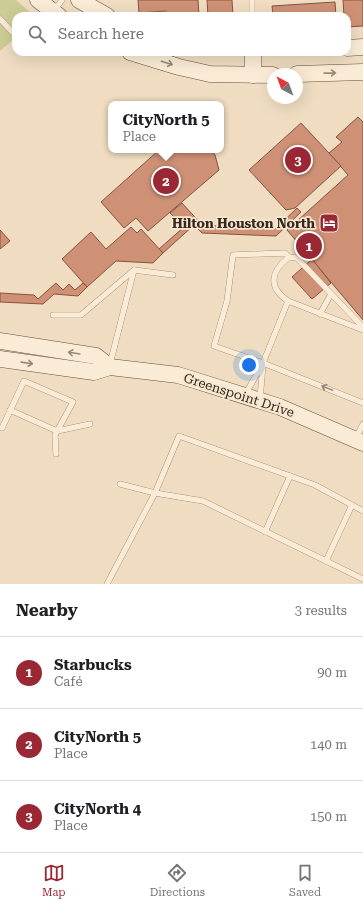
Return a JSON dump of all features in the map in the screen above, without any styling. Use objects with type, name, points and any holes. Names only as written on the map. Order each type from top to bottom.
[{"type":"street","points":[[38,0],[56,11]]},
{"type":"street","points":[[79,0],[100,12]]},
{"type":"street","points":[[351,48],[363,47]]},
{"type":"street","points":[[143,56],[179,67],[210,74],[267,74]]},
{"type":"street","points":[[253,56],[253,75]]},
{"type":"street","points":[[303,74],[363,72]]},
{"type":"street","name":"Greenspoint Drive","points":[[0,340],[96,356],[110,367]]},
{"type":"street","name":"Greenspoint Drive","points":[[0,359],[94,372],[110,367],[178,375],[252,397],[359,441]]},
{"type":"lane","points":[[252,0],[252,12]]},
{"type":"lane","points":[[0,19],[12,32]]},
{"type":"lane","points":[[363,326],[297,258],[289,257],[285,253],[233,255],[227,301],[214,346],[263,363],[363,403]]},
{"type":"lane","points":[[289,257],[278,266],[274,276],[275,286],[279,295],[288,301],[363,330]]},
{"type":"lane","points":[[53,315],[81,315],[134,270],[173,275]]},
{"type":"lane","points":[[110,367],[134,270]]},
{"type":"lane","points":[[320,314],[331,294]]},
{"type":"lane","points":[[252,397],[263,363],[288,301]]},
{"type":"lane","points":[[252,397],[263,363]]},
{"type":"lane","points":[[2,428],[24,381],[73,402],[55,435],[56,454]]},
{"type":"lane","points":[[10,410],[57,430],[90,424]]},
{"type":"lane","points":[[359,441],[363,424]]},
{"type":"lane","points":[[107,584],[155,493],[179,436],[315,485],[363,511]]},
{"type":"lane","points":[[265,532],[290,476]]},
{"type":"lane","points":[[120,484],[155,493],[203,501],[363,579]]},
{"type":"lane","points":[[326,562],[352,505]]},
{"type":"green space","points":[[0,0],[16,0],[30,12],[12,12],[12,40],[0,51]]},
{"type":"building","points":[[138,0],[198,0],[199,12],[139,12]]},
{"type":"building","points":[[207,0],[232,0],[233,12],[208,12]]},
{"type":"building","points":[[343,0],[363,0],[363,26],[351,27],[351,12],[344,12]]},
{"type":"building","points":[[335,2],[336,12],[273,12],[272,6]]},
{"type":"building","name":"Hilton Houston North","points":[[358,117],[363,122],[363,320],[287,230],[348,175],[329,153],[342,142],[336,137]]},
{"type":"building","points":[[301,123],[341,166],[295,208],[286,210],[249,170]]},
{"type":"building","points":[[156,153],[213,153],[215,155],[219,170],[148,231],[136,218],[124,228],[101,202]]},
{"type":"building","points":[[182,203],[202,225],[275,229],[297,208],[301,212],[276,236],[202,233],[194,225],[163,253],[159,249],[184,227],[170,213]]},
{"type":"building","points":[[131,227],[137,233],[141,229],[163,253],[153,263],[116,261],[87,287],[62,259],[91,232],[106,249]]},
{"type":"building","points":[[0,230],[10,241],[0,249]]},
{"type":"building","points":[[312,259],[331,283],[312,299],[292,277]]},
{"type":"building","points":[[56,283],[63,290],[69,284],[75,290],[83,283],[87,287],[78,296],[54,294],[43,304],[0,302],[0,293],[34,295],[38,299]]},
{"type":"place","name":"CityNorth 4","points":[[298,160]]},
{"type":"place","name":"CityNorth 5","points":[[166,181]]},
{"type":"place","name":"Hilton Houston North","points":[[329,223]]},
{"type":"place","name":"Starbucks","points":[[309,246]]}]
